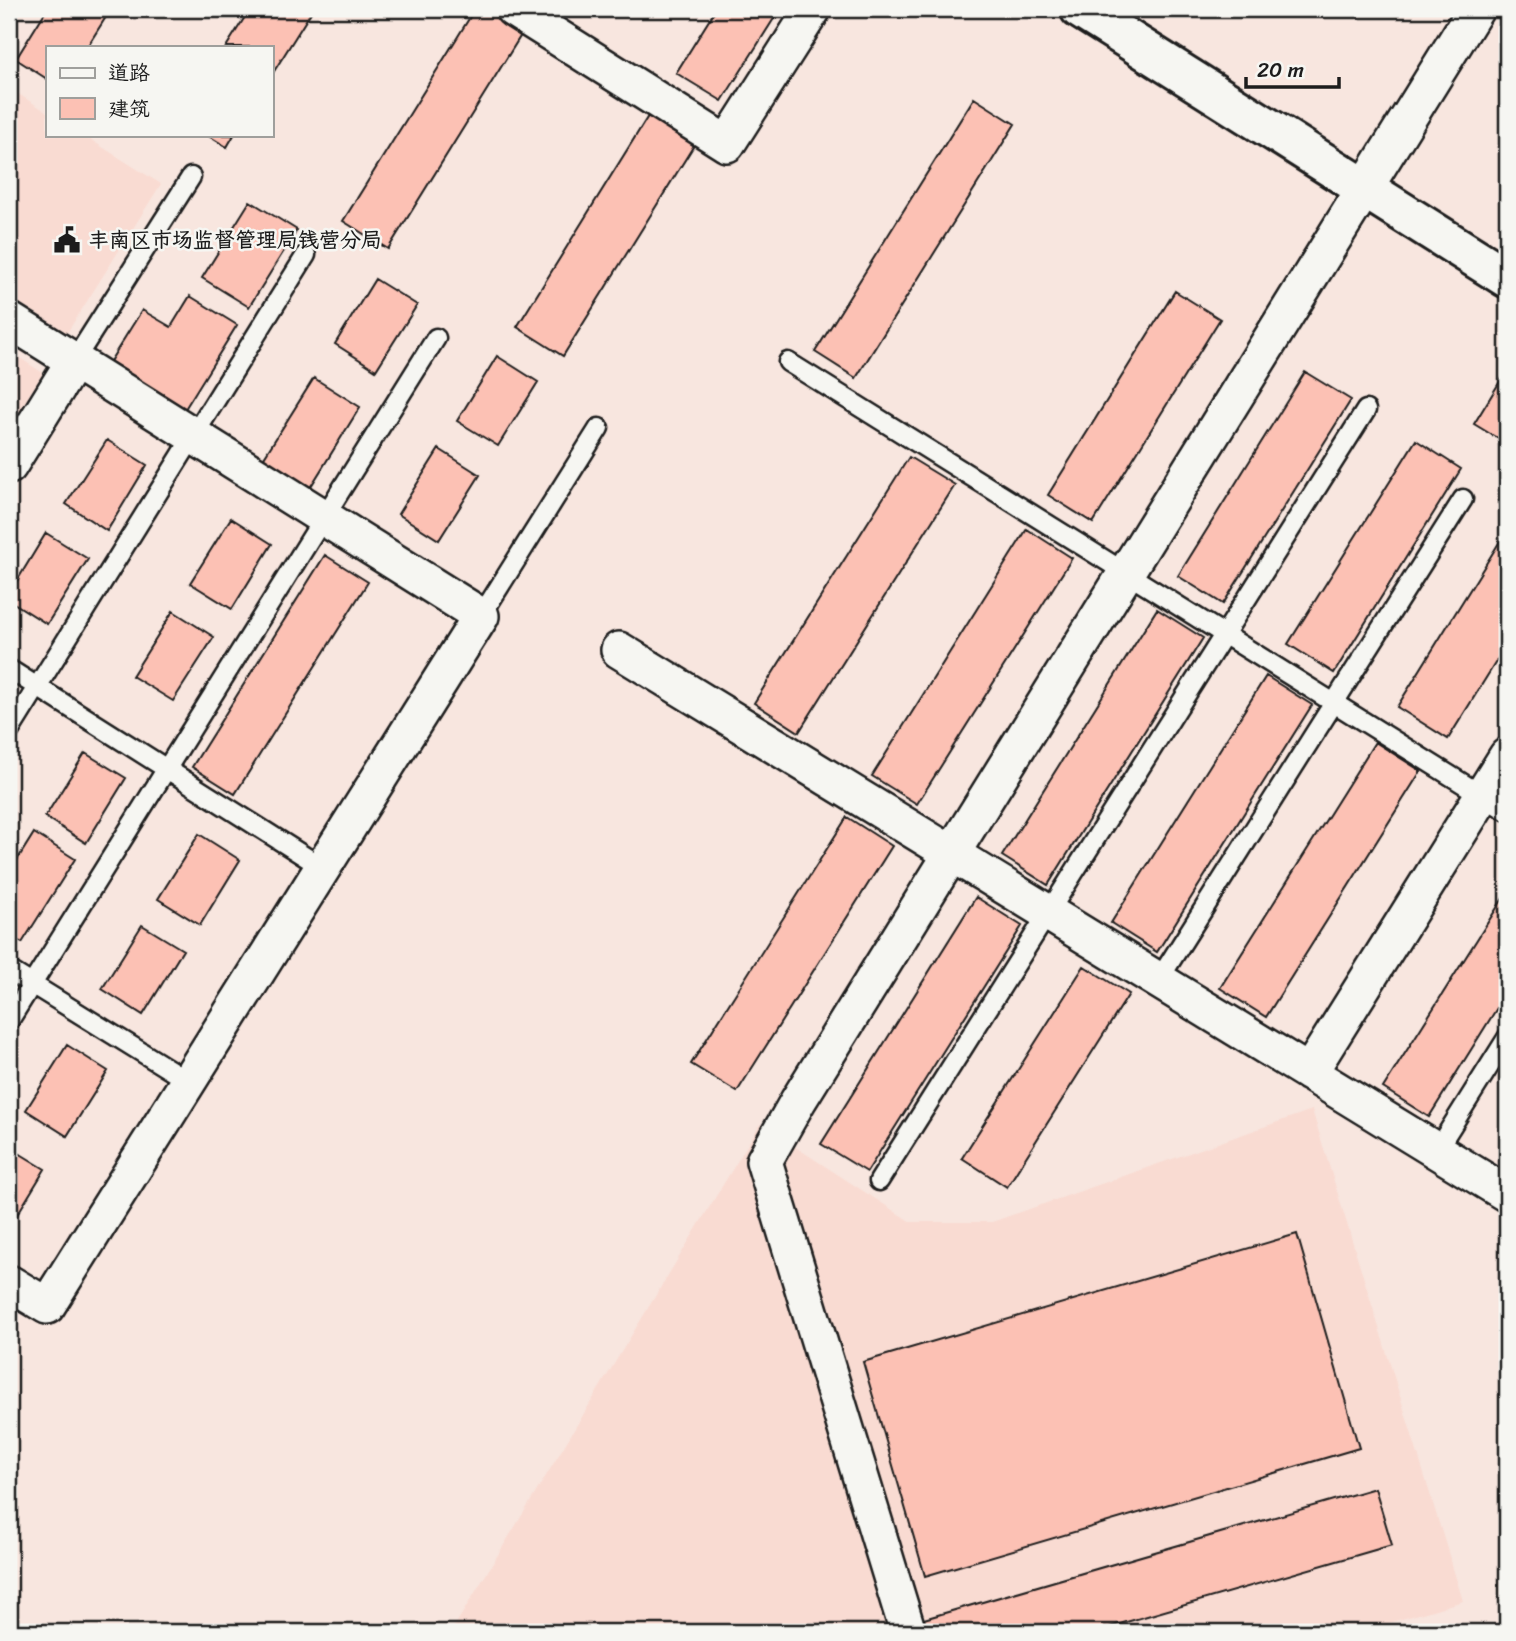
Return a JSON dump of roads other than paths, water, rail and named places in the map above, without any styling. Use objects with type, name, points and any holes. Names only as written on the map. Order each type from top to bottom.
[{"type":"street","points":[[513,9],[727,144],[813,9]]},
{"type":"street","points":[[908,1632],[764,1161],[1476,9]]},
{"type":"street","points":[[1101,14],[1507,278]]},
{"type":"street","points":[[9,320],[481,616],[47,1306],[9,1283]]},
{"type":"street","points":[[9,466],[74,361]]},
{"type":"street","points":[[619,650],[1507,1194]]},
{"type":"street","points":[[1309,1073],[1495,803],[1507,757]]},
{"type":"lane","points":[[74,361],[191,177]]},
{"type":"lane","points":[[9,732],[306,255]]},
{"type":"lane","points":[[9,1021],[436,338]]},
{"type":"lane","points":[[788,362],[1495,803]]},
{"type":"lane","points":[[879,1181],[1366,410]]},
{"type":"lane","points":[[481,616],[599,428]]},
{"type":"lane","points":[[1158,981],[1463,499]]},
{"type":"lane","points":[[9,669],[323,868]]},
{"type":"lane","points":[[9,970],[188,1081]]},
{"type":"lane","points":[[1436,1151],[1507,1038]]},
{"type":"place","name":"丰南区市场监督管理局钱营分局","points":[[67,240]]}]
